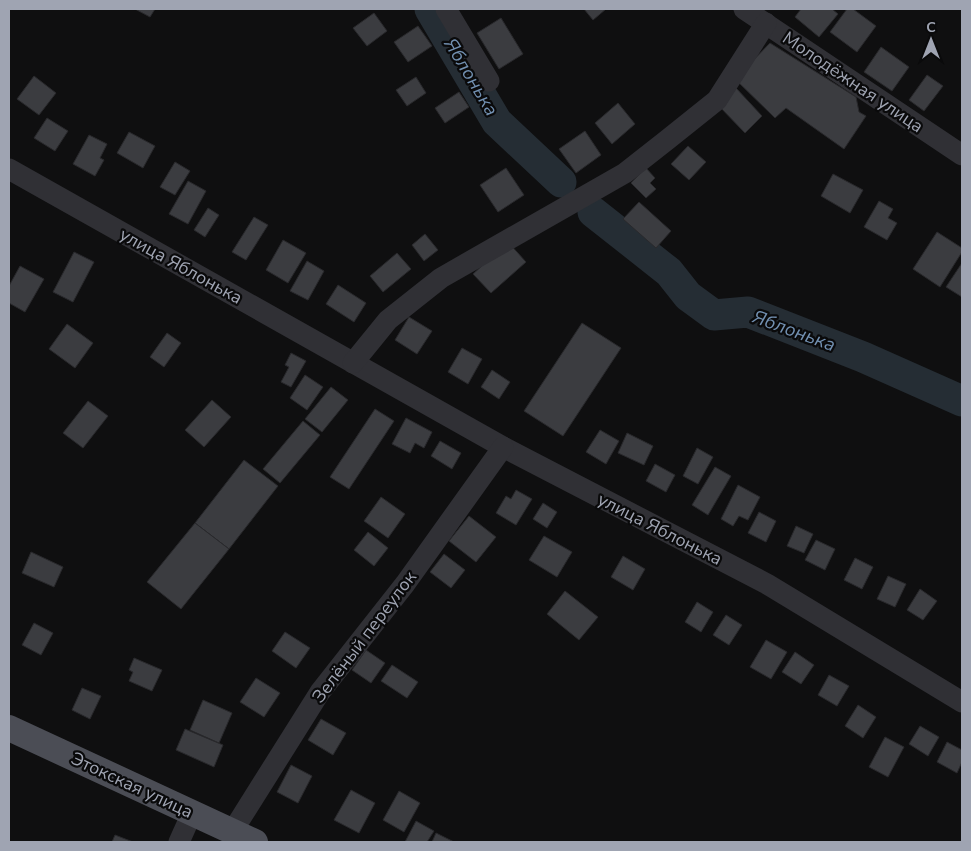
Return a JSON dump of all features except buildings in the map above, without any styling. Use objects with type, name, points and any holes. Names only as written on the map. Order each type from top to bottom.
[{"type":"main road","name":"Этокская улица","points":[[9,728],[244,837]]},
{"type":"street","points":[[446,9],[489,81]]},
{"type":"street","name":"Молодёжная улица","points":[[744,9],[962,155]]},
{"type":"street","points":[[353,363],[388,320],[441,278],[504,240],[577,202],[625,172],[717,100],[766,24]]},
{"type":"street","name":"улица Яблонька","points":[[9,169],[503,447],[767,584],[962,702]]},
{"type":"street","name":"Зелёный переулок","points":[[244,837],[320,692],[405,584],[503,447]]},
{"type":"street","points":[[178,842],[192,813]]},
{"type":"waterway","name":"Яблонька","points":[[430,9],[497,122],[561,182]]},
{"type":"waterway","name":"Яблонька","points":[[593,212],[669,272],[688,296],[714,315],[748,312],[863,357],[962,401]]}]
